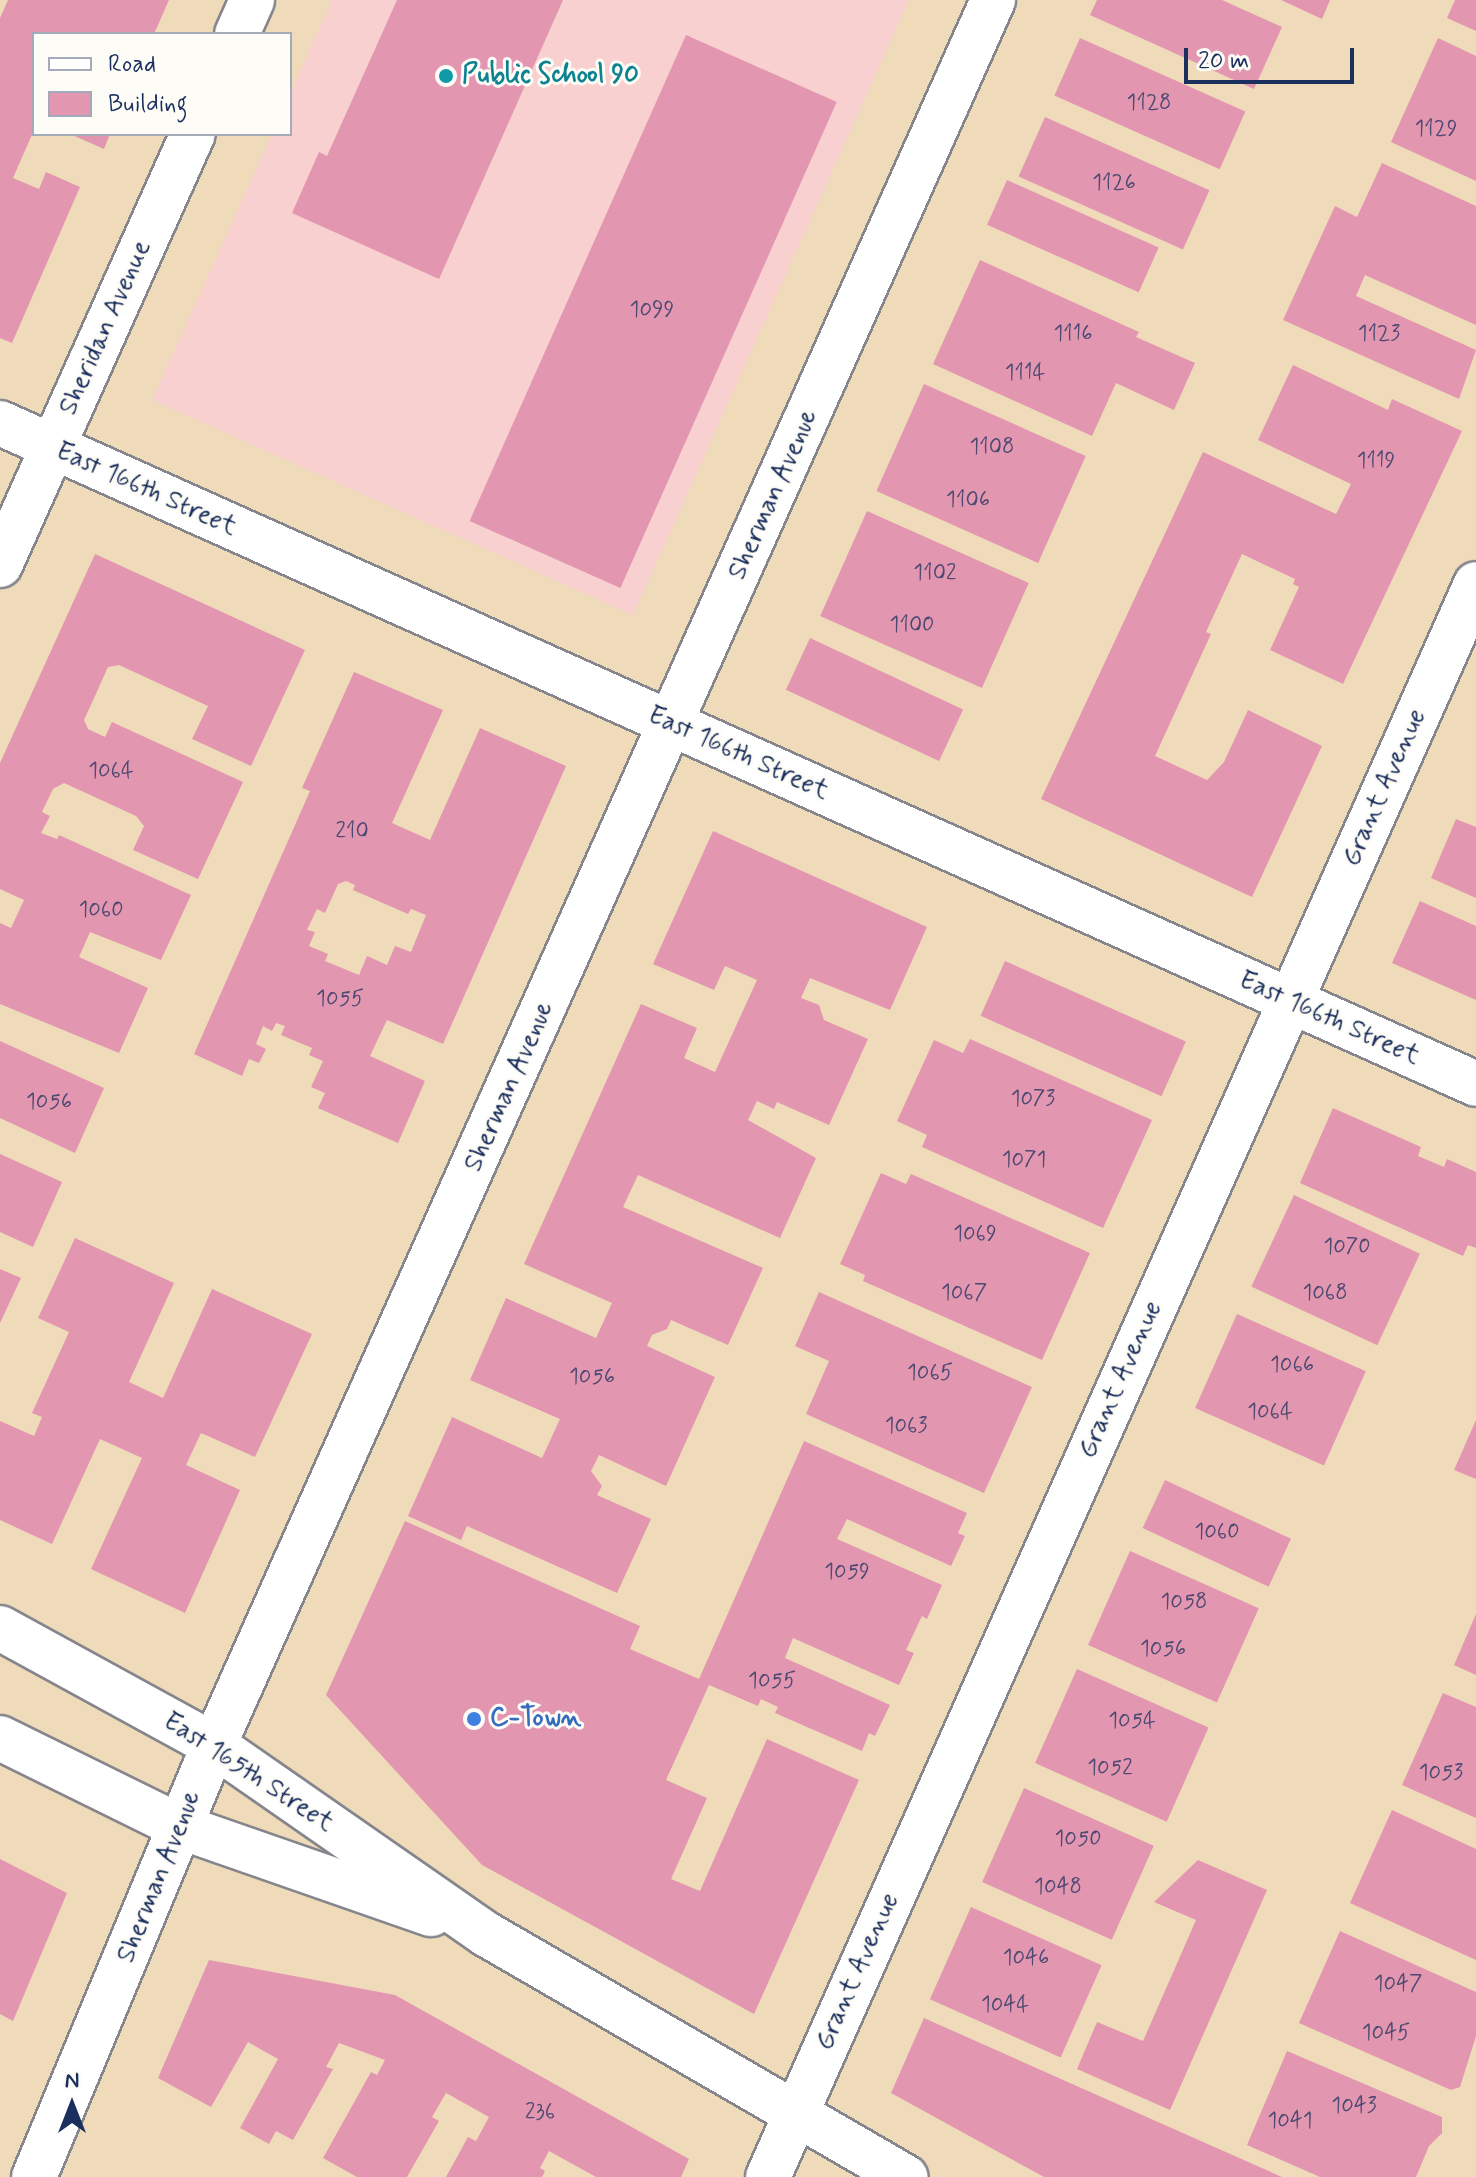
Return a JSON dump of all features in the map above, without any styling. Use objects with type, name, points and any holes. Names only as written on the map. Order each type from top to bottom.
[{"type":"street","points":[[238,32],[252,0]]},
{"type":"street","name":"Sherman Avenue","points":[[34,2177],[214,1745],[673,725],[993,0]]},
{"type":"street","name":"Sheridan Avenue","points":[[0,565],[192,136]]},
{"type":"street","name":"East 166th Street","points":[[0,423],[1476,1084]]},
{"type":"street","name":"Grant Avenue","points":[[768,2177],[1476,584]]},
{"type":"street","name":"East 165th Street","points":[[0,1628],[214,1745],[486,1934],[906,2177]]},
{"type":"street","name":"East 165th Street","points":[[0,1738],[181,1827],[486,1934]]},
{"type":"shaded area","points":[[332,0],[909,0],[633,615],[152,400],[271,136],[292,136],[292,90]]},
{"type":"building","points":[[8,0],[169,0],[155,32],[32,32],[32,135],[13,178],[39,189],[46,172],[80,187],[12,343],[0,338],[0,18]]},
{"type":"building","name":"Public School 90","points":[[397,0],[563,0],[439,279],[292,213],[319,152],[327,156]]},
{"type":"building","points":[[1097,0],[1222,0],[1282,27],[1254,89],[1090,15]]},
{"type":"building","points":[[1281,0],[1330,0],[1322,19]]},
{"type":"building","points":[[1455,0],[1476,0],[1476,31],[1447,18]]},
{"type":"building","points":[[686,35],[837,102],[620,588],[470,521]]},
{"type":"building","points":[[1080,38],[1245,112],[1220,169],[1054,96]]},
{"type":"building","points":[[1438,38],[1476,56],[1476,181],[1391,142]]},
{"type":"building","points":[[1045,117],[1209,190],[1183,250],[1019,176]]},
{"type":"building","points":[[75,136],[109,136],[104,149]]},
{"type":"building","points":[[1382,163],[1476,206],[1476,325],[1365,275],[1356,296],[1476,350],[1459,399],[1283,320],[1335,206],[1357,217]]},
{"type":"building","points":[[1007,180],[1159,248],[1139,292],[987,225]]},
{"type":"building","points":[[980,260],[1139,332],[1136,337],[1195,363],[1174,410],[1116,383],[1092,436],[933,364]]},
{"type":"building","points":[[1293,365],[1388,410],[1392,399],[1462,431],[1343,684],[1270,650],[1299,587],[1293,584],[1295,579],[1242,554],[1206,632],[1211,634],[1155,756],[1207,780],[1224,762],[1248,710],[1322,746],[1252,897],[1041,799],[1203,452],[1336,514],[1351,484],[1258,440]]},
{"type":"building","points":[[924,384],[1086,456],[1038,563],[876,491]]},
{"type":"building","points":[[867,511],[1029,583],[982,688],[820,616]]},
{"type":"building","points":[[95,554],[305,650],[251,766],[192,739],[208,706],[119,665],[108,667],[84,720],[88,729],[105,737],[112,722],[243,782],[198,879],[133,850],[144,826],[136,816],[64,783],[53,789],[42,812],[50,816],[41,833],[57,839],[59,835],[191,895],[161,960],[90,932],[79,957],[148,988],[119,1053],[0,1004],[0,923],[11,928],[24,900],[0,889],[0,763]]},
{"type":"building","points":[[810,638],[963,709],[939,761],[786,690]]},
{"type":"building","points":[[354,672],[443,710],[392,823],[430,840],[480,728],[566,766],[443,1044],[387,1020],[370,1056],[425,1081],[398,1143],[318,1108],[325,1093],[311,1087],[323,1061],[309,1055],[312,1048],[281,1035],[285,1026],[276,1023],[272,1031],[263,1026],[256,1044],[266,1049],[259,1063],[249,1059],[242,1076],[194,1054],[310,791],[302,788]],"holes":[[[346,881],[355,885],[353,890],[408,914],[411,909],[426,915],[411,952],[395,946],[387,965],[367,956],[359,975],[325,961],[328,954],[309,946],[315,932],[307,930],[317,909],[325,913],[338,884]]]},
{"type":"building","points":[[1456,819],[1476,827],[1476,898],[1431,878]]},
{"type":"building","points":[[713,831],[927,927],[890,1010],[810,978],[801,998],[819,1005],[824,1020],[868,1039],[829,1125],[777,1102],[774,1109],[757,1101],[748,1120],[816,1158],[780,1238],[638,1175],[623,1207],[763,1268],[728,1345],[671,1320],[667,1329],[652,1335],[647,1346],[715,1377],[666,1486],[599,1455],[591,1471],[602,1486],[597,1495],[651,1519],[617,1593],[467,1526],[461,1540],[408,1516],[452,1417],[542,1458],[560,1419],[470,1380],[506,1298],[596,1338],[612,1303],[524,1264],[641,1004],[697,1028],[684,1058],[715,1072],[757,980],[725,966],[714,990],[653,964]]},
{"type":"building","points":[[1420,901],[1476,926],[1476,1000],[1392,963]]},
{"type":"building","points":[[1005,961],[1186,1042],[1161,1096],[981,1016]]},
{"type":"building","points":[[970,1039],[1152,1120],[1103,1228],[922,1147],[927,1135],[897,1121],[934,1040],[963,1053]]},
{"type":"building","points":[[0,1041],[104,1088],[75,1153],[0,1118]]},
{"type":"building","points":[[1333,1108],[1421,1147],[1418,1156],[1444,1167],[1447,1159],[1476,1172],[1476,1248],[1468,1245],[1463,1256],[1300,1183]]},
{"type":"building","points":[[0,1154],[62,1182],[33,1247],[0,1232]]},
{"type":"building","points":[[881,1173],[906,1184],[911,1174],[1090,1253],[1042,1360],[863,1281],[865,1275],[840,1264]]},
{"type":"building","points":[[1294,1195],[1420,1254],[1377,1345],[1251,1287]]},
{"type":"building","points":[[75,1238],[174,1283],[129,1382],[163,1398],[212,1289],[312,1334],[255,1457],[201,1433],[186,1465],[240,1490],[185,1613],[91,1569],[142,1458],[100,1439],[52,1544],[0,1520],[0,1421],[34,1436],[42,1417],[32,1413],[69,1332],[38,1318]]},
{"type":"building","points":[[0,1269],[21,1278],[0,1323]]},
{"type":"building","points":[[819,1292],[1032,1387],[984,1493],[806,1414],[829,1361],[795,1346]]},
{"type":"building","points":[[1237,1314],[1366,1371],[1324,1465],[1195,1408]]},
{"type":"building","points":[[1476,1420],[1476,1479],[1454,1470]]},
{"type":"building","points":[[804,1441],[967,1513],[958,1533],[965,1536],[951,1566],[847,1519],[837,1539],[942,1585],[927,1619],[922,1616],[906,1650],[914,1653],[899,1685],[793,1638],[785,1658],[890,1705],[875,1736],[869,1733],[862,1751],[775,1713],[778,1707],[761,1699],[758,1706],[709,1685],[666,1780],[707,1798],[671,1879],[700,1891],[767,1739],[859,1780],[754,2014],[482,1865],[326,1695],[405,1521],[640,1626],[630,1649],[699,1679]]},
{"type":"building","points":[[1165,1480],[1291,1539],[1269,1587],[1143,1528]]},
{"type":"building","points":[[1130,1551],[1259,1608],[1217,1702],[1088,1645]]},
{"type":"building","points":[[1476,1614],[1476,1675],[1454,1665]]},
{"type":"building","points":[[1077,1669],[1209,1728],[1167,1822],[1035,1763]]},
{"type":"building","points":[[1443,1693],[1476,1707],[1476,1818],[1402,1785]]},
{"type":"building","points":[[1024,1788],[1154,1846],[1112,1940],[982,1882]]},
{"type":"building","points":[[1392,1810],[1476,1849],[1476,1960],[1350,1903]]},
{"type":"building","points":[[0,1859],[67,1893],[13,2021],[0,2014]]},
{"type":"building","points":[[1198,1860],[1267,1890],[1170,2110],[1077,2069],[1097,2022],[1143,2041],[1196,1920],[1154,1902]]},
{"type":"building","points":[[971,1907],[1102,1965],[1061,2057],[930,1999]]},
{"type":"building","points":[[1340,1931],[1476,1992],[1476,2036],[1460,2087],[1451,2090],[1299,2023]]},
{"type":"building","points":[[209,1960],[395,1995],[689,2159],[681,2177],[596,2177],[549,2151],[540,2168],[545,2171],[542,2177],[446,2177],[468,2137],[476,2141],[489,2117],[446,2093],[432,2117],[439,2121],[407,2177],[357,2177],[323,2158],[371,2072],[377,2075],[385,2060],[339,2043],[326,2067],[333,2069],[293,2140],[276,2131],[269,2144],[240,2128],[278,2059],[248,2042],[211,2107],[158,2078]]},
{"type":"building","points":[[924,2018],[1282,2177],[1044,2177],[891,2093]]},
{"type":"building","points":[[1287,2051],[1442,2117],[1442,2133],[1429,2146],[1416,2177],[1320,2177],[1247,2145]]},
{"type":"place","name":"Public School 90","points":[[446,76]]},
{"type":"place","name":"C-Town","points":[[474,1719]]}]
